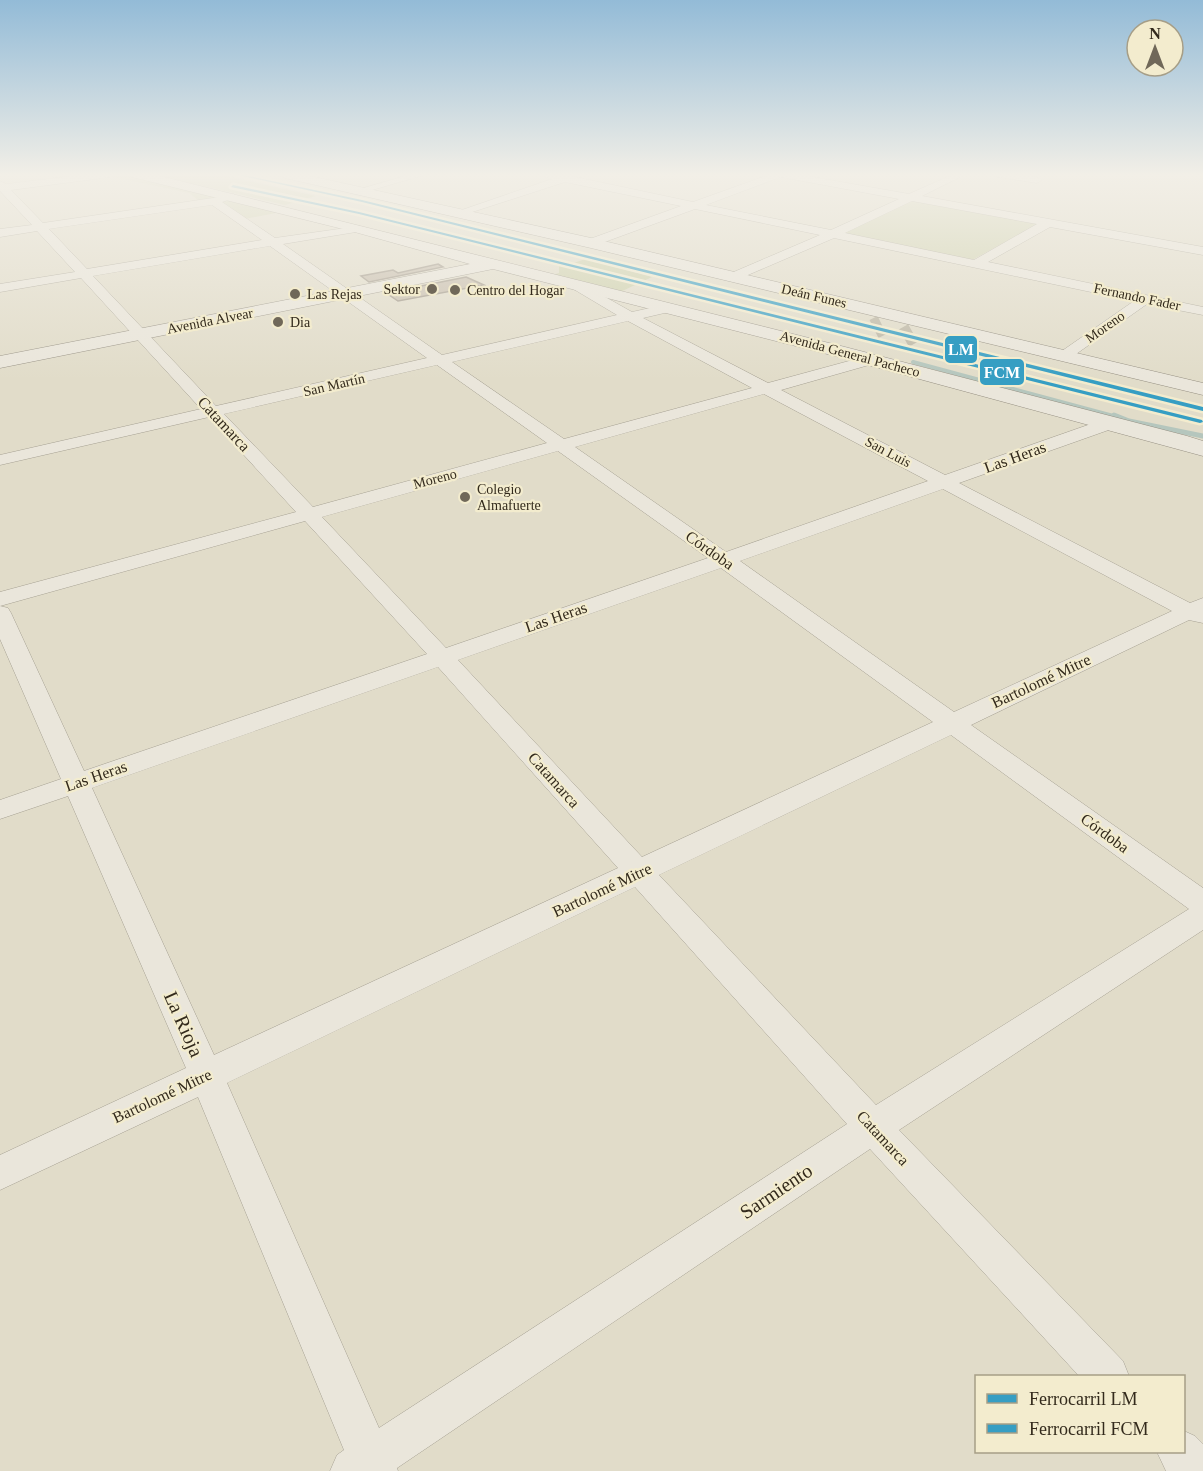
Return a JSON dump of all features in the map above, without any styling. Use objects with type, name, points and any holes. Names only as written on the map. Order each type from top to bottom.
[{"type":"street","name":"Catamarca","points":[[55,243],[441,656],[873,1127],[1106,1375]]},
{"type":"street","points":[[0,288],[270,243]]},
{"type":"street","name":"Córdoba","points":[[270,243],[724,560],[1203,903]]},
{"type":"street","name":"Avenida General Pacheco","points":[[413,243],[838,351],[1203,449]]},
{"type":"street","name":"Deán Funes","points":[[591,243],[1203,389]]},
{"type":"street","points":[[734,277],[813,243]]},
{"type":"street","name":"Fernando Fader","points":[[874,243],[1203,311]]},
{"type":"street","points":[[976,264],[1013,243]]},
{"type":"street","points":[[1157,243],[1203,251]]},
{"type":"street","name":"Avenida Alvear","points":[[0,362],[346,295],[491,262],[516,262],[543,276]]},
{"type":"street","name":"San Luis","points":[[575,284],[630,317],[1198,611]]},
{"type":"street","points":[[816,296],[818,300],[883,318],[886,321],[882,325]]},
{"type":"street","name":"Moreno","points":[[1064,356],[1145,299]]},
{"type":"street","name":"San Martín","points":[[0,460],[668,308]]},
{"type":"street","points":[[913,333],[928,329],[1064,356]]},
{"type":"street","points":[[838,351],[864,335]]},
{"type":"street","points":[[871,360],[895,344]]},
{"type":"street","name":"Moreno","points":[[0,599],[871,360]]},
{"type":"street","name":"Las Heras","points":[[0,810],[724,560],[1111,423]]},
{"type":"street","name":"Bartolomé Mitre","points":[[0,1173],[952,723],[1198,611]]},
{"type":"street","name":"La Rioja","points":[[0,613],[206,1075],[366,1467]]},
{"type":"street","name":"Sarmiento","points":[[366,1467],[873,1127],[1203,915]]},
{"type":"street","points":[[1180,1453],[1197,1471]]},
{"type":"green space","points":[[885,243],[1004,243],[972,260]]},
{"type":"green space","points":[[532,255],[571,264],[585,259],[652,277],[618,293],[553,275],[559,273],[559,266],[527,257]]},
{"type":"building","points":[[438,264],[443,267],[369,282],[361,276],[393,270],[398,273]]},
{"type":"building","points":[[466,277],[484,285],[398,301],[386,293]]},
{"type":"waterway","points":[[913,362],[1117,417]]},
{"type":"waterway","points":[[1114,415],[1129,421],[1203,436]]},
{"type":"tunnel","points":[[874,329],[882,325]]},
{"type":"tunnel","points":[[904,338],[913,333]]},
{"type":"rail line","name":"FCM","points":[[479,243],[1200,421]]},
{"type":"rail line","name":"LM","points":[[530,243],[1203,409]]},
{"type":"place","name":"Sektor","points":[[432,289]]},
{"type":"place","name":"Centro del Hogar","points":[[455,290]]},
{"type":"place","name":"Las Rejas","points":[[295,294]]},
{"type":"place","name":"Dia","points":[[278,322]]},
{"type":"place","name":"Colegio Almafuerte","points":[[465,497]]}]
